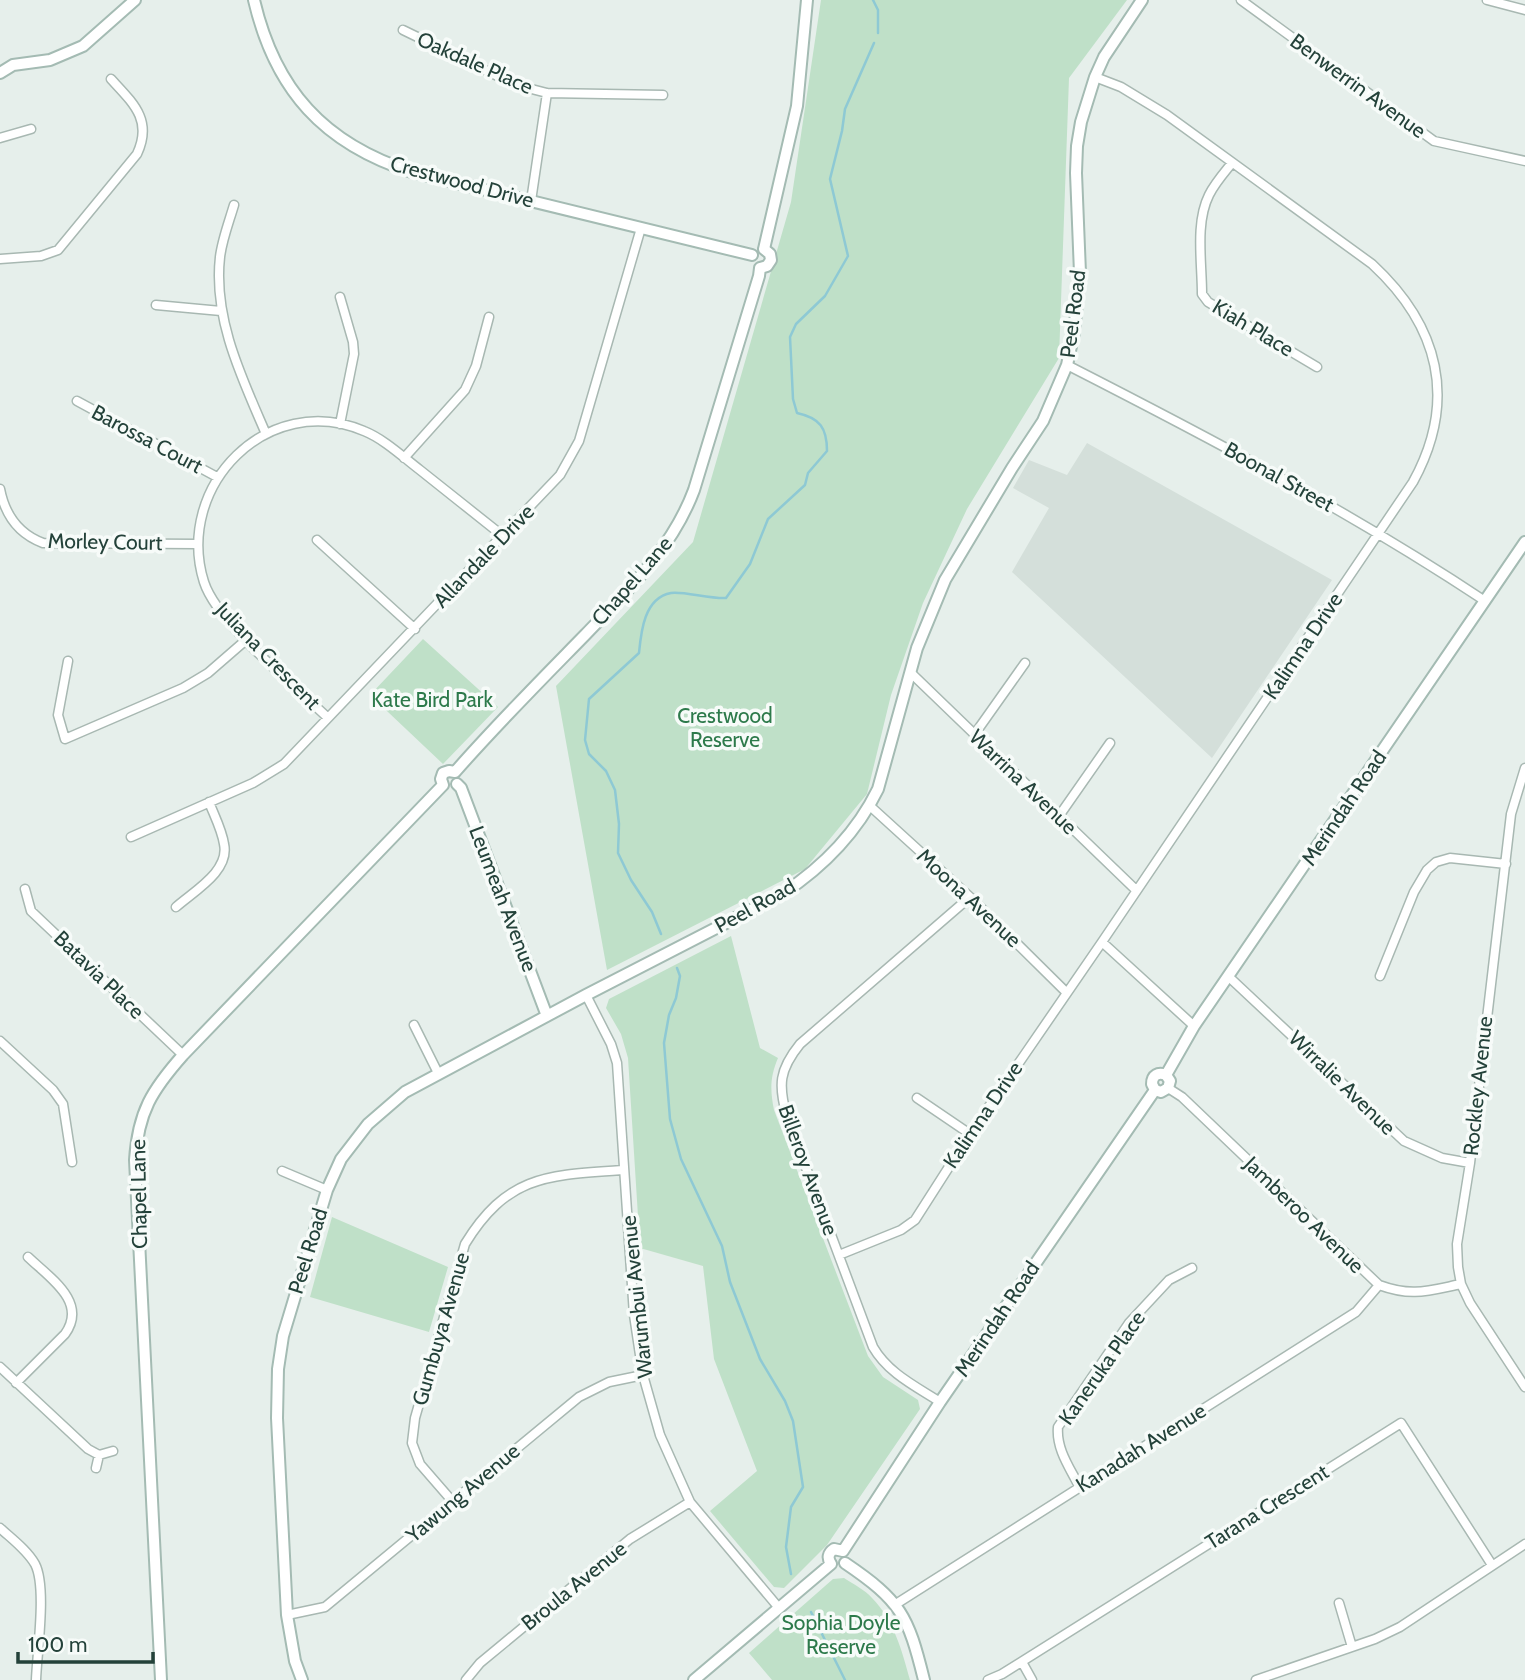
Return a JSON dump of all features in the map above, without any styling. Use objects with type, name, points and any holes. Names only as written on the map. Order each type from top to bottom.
[{"type":"main road","points":[[1,71],[55,64],[82,53],[118,22],[135,0]]},
{"type":"main road","name":"Crestwood Drive","points":[[254,0],[262,34],[281,74],[308,110],[339,138],[365,154],[398,168],[752,255]]},
{"type":"main road","points":[[764,249],[797,106],[807,0]]},
{"type":"main road","name":"Peel Road","points":[[302,1680],[295,1661],[287,1615],[277,1418],[278,1368],[283,1336],[327,1190],[341,1159],[368,1124],[405,1093],[438,1073],[804,880],[841,846],[870,806],[878,789],[917,648],[945,580],[1043,421],[1068,365],[1080,272],[1077,146],[1095,77],[1117,36],[1142,0]]},
{"type":"main road","points":[[757,249],[764,249],[769,252],[771,260],[767,266],[760,268],[753,263],[752,255],[757,249]]},
{"type":"main road","name":"Chapel Lane","points":[[161,1680],[135,1160],[137,1136],[144,1109],[159,1082],[183,1055],[443,785],[449,788],[502,720],[648,569],[670,539],[687,510],[694,490],[760,268]]},
{"type":"main road","name":"Merindah Road","points":[[1166,1075],[1194,1026],[1525,542]]},
{"type":"main road","name":"Leumeah Avenue","points":[[456,778],[547,1016]]},
{"type":"main road","points":[[1166,1075],[1170,1081],[1168,1088],[1161,1092],[1155,1090],[1152,1084],[1154,1076],[1166,1075]]},
{"type":"main road","name":"Merindah Road","points":[[843,1550],[940,1402],[1155,1090]]},
{"type":"main road","points":[[843,1550],[846,1555],[845,1563],[837,1567],[831,1564],[828,1559],[832,1551],[843,1550]]},
{"type":"main road","points":[[845,1563],[870,1579],[896,1604],[912,1636],[924,1680]]},
{"type":"main road","points":[[694,1680],[831,1564]]},
{"type":"street","name":"Benwerrin Avenue","points":[[1241,0],[1434,142],[1525,161]]},
{"type":"street","points":[[1487,0],[1525,10]]},
{"type":"street","name":"Oakdale Place","points":[[402,30],[516,85],[547,93],[663,95]]},
{"type":"street","name":"Kalimna Drive","points":[[839,1255],[901,1230],[915,1220],[970,1134],[1378,533],[1423,464],[1436,423],[1438,383],[1426,335],[1403,295],[1372,264],[1150,104],[1121,87],[1095,77]]},
{"type":"street","points":[[0,259],[41,256],[58,250],[137,154],[144,135],[143,121],[134,104],[111,79]]},
{"type":"street","name":"Oakdale Place","points":[[531,201],[547,93]]},
{"type":"street","points":[[0,138],[31,128]]},
{"type":"street","name":"Kiah Place","points":[[1232,163],[1210,192],[1205,207],[1202,222],[1202,294],[1209,302],[1317,367]]},
{"type":"street","points":[[234,205],[220,257],[221,311],[239,372],[266,434]]},
{"type":"street","name":"Allandale Drive","points":[[131,837],[253,783],[284,764],[560,475],[579,441],[642,228]]},
{"type":"street","points":[[340,297],[351,332],[354,354],[341,424]]},
{"type":"street","points":[[156,305],[221,311]]},
{"type":"street","points":[[404,458],[465,390],[476,366],[489,317]]},
{"type":"street","name":"Boonal Street","points":[[1068,365],[1305,490],[1485,601]]},
{"type":"street","name":"Barossa Court","points":[[77,401],[217,477]]},
{"type":"street","name":"Juliana Crescent","points":[[328,718],[246,640],[216,606],[204,583],[198,544],[201,514],[217,477],[240,452],[266,434],[306,422],[341,424],[375,436],[503,536]]},
{"type":"street","name":"Morley Court","points":[[0,489],[14,523],[28,538],[43,543],[198,544]]},
{"type":"street","points":[[317,540],[415,629]]},
{"type":"street","points":[[68,661],[58,715],[65,739],[183,688],[208,673],[246,640]]},
{"type":"street","points":[[974,736],[1025,663]]},
{"type":"street","name":"Warrina Avenue","points":[[911,673],[1136,890]]},
{"type":"street","points":[[1059,816],[1110,743]]},
{"type":"street","name":"Rockley Avenue","points":[[1525,768],[1511,814],[1470,1163],[1457,1244],[1461,1284],[1470,1303],[1525,1387]]},
{"type":"street","points":[[176,907],[221,867],[225,857],[225,844],[209,802]]},
{"type":"street","name":"Moona Avenue","points":[[870,806],[970,897],[1066,992]]},
{"type":"street","points":[[1380,976],[1413,892],[1427,870],[1436,862],[1450,858],[1506,864]]},
{"type":"street","name":"Batavia Place","points":[[25,889],[32,911],[183,1055]]},
{"type":"street","name":"Billeroy Avenue","points":[[940,1402],[881,1361],[873,1347],[787,1117],[780,1080],[784,1067],[800,1044],[970,897]]},
{"type":"street","points":[[1102,942],[1194,1026]]},
{"type":"street","name":"Wirralie Avenue","points":[[1229,977],[1404,1142],[1441,1158],[1470,1163]]},
{"type":"street","name":"Warumbui Avenue","points":[[586,995],[615,1054],[634,1315],[643,1375],[660,1435],[690,1502],[779,1608]]},
{"type":"street","points":[[414,1025],[438,1073]]},
{"type":"street","points":[[0,1041],[53,1090],[63,1104],[72,1162]]},
{"type":"street","name":"Jamberoo Avenue","points":[[1168,1088],[1182,1097],[1379,1285],[1413,1293],[1461,1284]]},
{"type":"street","points":[[917,1098],[970,1134]]},
{"type":"street","name":"Gumbuya Avenue","points":[[453,1502],[419,1464],[412,1443],[415,1418],[465,1244],[481,1219],[501,1199],[527,1184],[558,1175],[624,1170]]},
{"type":"street","points":[[282,1171],[327,1190]]},
{"type":"street","points":[[16,1383],[65,1334],[74,1316],[68,1297],[28,1257]]},
{"type":"street","name":"Kaneruka Place","points":[[1079,1486],[1057,1438],[1058,1427],[1129,1323],[1169,1280],[1192,1268]]},
{"type":"street","name":"Kanadah Avenue","points":[[896,1604],[1356,1312],[1379,1285]]},
{"type":"street","points":[[0,1367],[78,1441],[99,1455],[113,1451]]},
{"type":"street","name":"Yawung Avenue","points":[[287,1615],[325,1607],[579,1397],[609,1382],[643,1375]]},
{"type":"street","name":"Tarana Crescent","points":[[988,1680],[1022,1662],[1401,1423],[1492,1565]]},
{"type":"street","points":[[96,1468],[99,1455]]},
{"type":"street","name":"Broula Avenue","points":[[466,1680],[480,1663],[630,1539],[690,1502]]},
{"type":"street","points":[[0,1528],[27,1553],[36,1566],[41,1583],[36,1680]]},
{"type":"street","points":[[1256,1680],[1352,1647],[1400,1627],[1525,1544]]},
{"type":"street","points":[[1339,1603],[1352,1647]]},
{"type":"street","points":[[1022,1662],[1031,1680]]},
{"type":"shaded area","points":[[1087,443],[1332,580],[1212,758],[1012,572],[1049,508],[1013,488],[1029,460],[1067,475]]},
{"type":"green space","name":"Crestwood Reserve","points":[[821,0],[1127,0],[1069,78],[1059,358],[967,509],[923,603],[891,695],[867,794],[805,869],[607,970],[556,686],[693,542],[791,202]]},
{"type":"green space","name":"Kate Bird Park","points":[[423,639],[498,707],[443,764],[370,695]]},
{"type":"green space","points":[[731,936],[760,1048],[778,1058],[772,1084],[774,1110],[868,1356],[883,1377],[918,1400],[920,1409],[827,1545],[784,1588],[774,1587],[710,1511],[757,1471],[714,1359],[703,1266],[640,1248],[628,1058],[621,1034],[606,1008],[609,999]]},
{"type":"green space","points":[[332,1217],[448,1267],[429,1332],[310,1297]]},
{"type":"green space","name":"Sophia Doyle Reserve","points":[[844,1578],[869,1595],[886,1616],[900,1647],[910,1680],[772,1680],[749,1653],[833,1579]]},
{"type":"waterway","points":[[873,0],[878,10],[878,33]]},
{"type":"waterway","points":[[661,934],[652,912],[631,880],[618,853],[619,824],[615,790],[606,771],[589,754],[585,740],[589,699],[639,653],[646,617],[662,596],[676,593],[726,598],[750,564],[768,519],[805,485],[808,473],[827,451],[826,436],[821,425],[797,413],[793,399],[790,337],[796,324],[825,296],[848,256],[830,179],[845,109],[874,43]]},
{"type":"waterway","points":[[677,968],[680,976],[664,1043],[670,1119],[681,1159],[722,1246],[730,1282],[760,1359],[785,1401],[793,1421],[803,1487],[791,1507],[786,1547],[791,1574]]},
{"type":"waterway","points":[[811,1612],[845,1680]]}]
